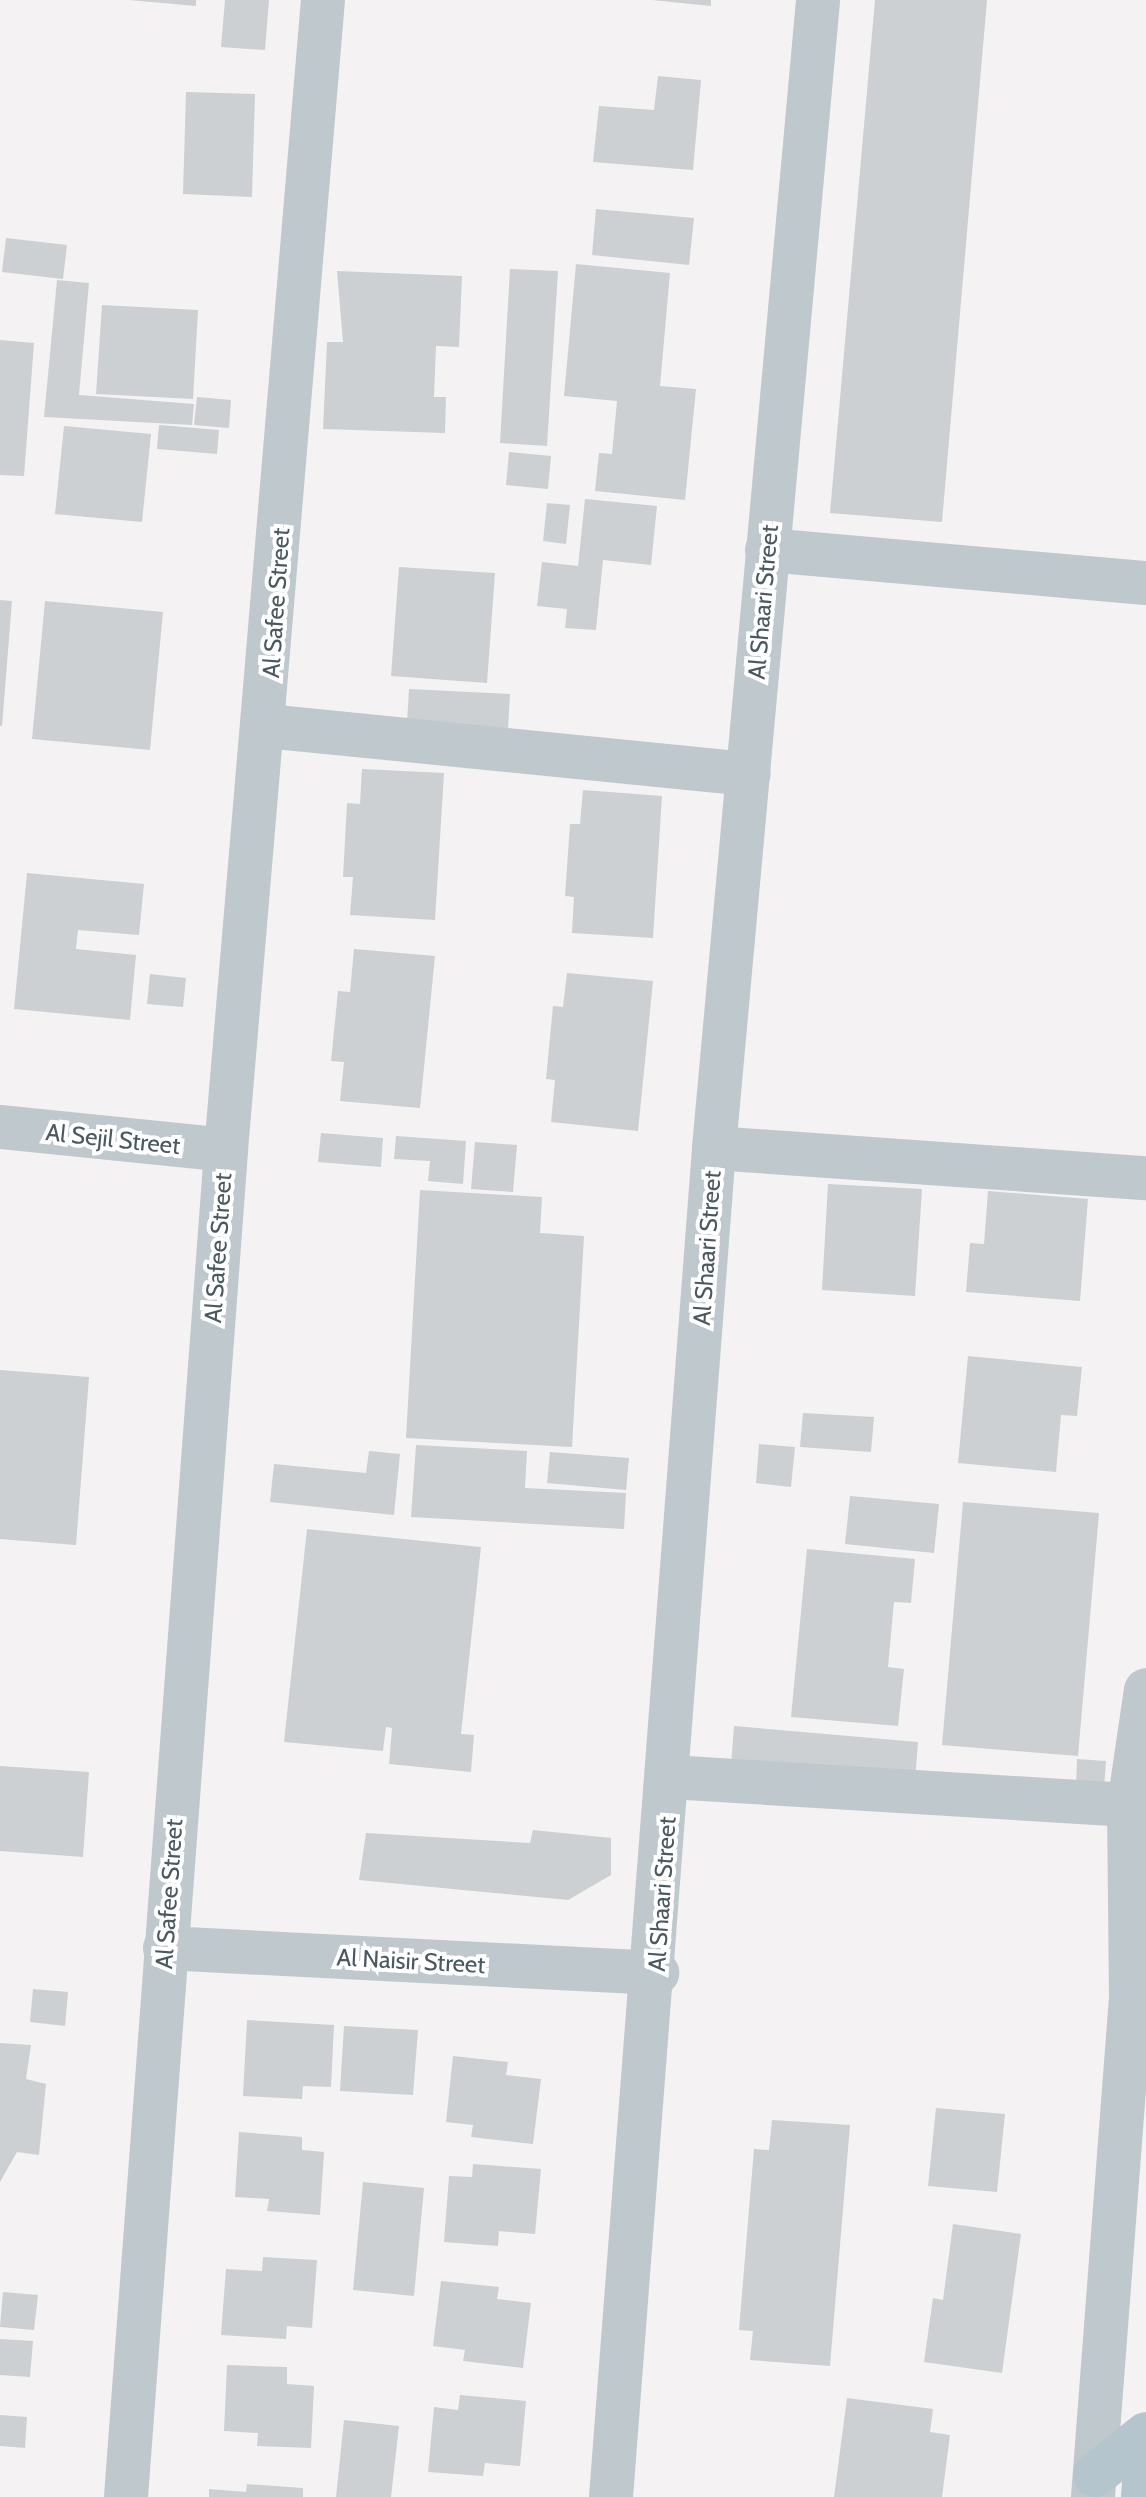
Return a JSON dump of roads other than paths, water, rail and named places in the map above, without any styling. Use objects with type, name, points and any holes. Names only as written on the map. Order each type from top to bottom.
[{"type":"main road","points":[[1094,2486],[1146,2434]]},
{"type":"main road","points":[[1143,2497],[1146,2457]]},
{"type":"street","name":"Al Safee Street","points":[[126,2497],[226,1150],[266,726],[323,0]]},
{"type":"street","name":"Al Shaari Street","points":[[611,2497],[657,1973],[714,1148],[818,0]]},
{"type":"street","points":[[767,550],[1146,583]]},
{"type":"street","points":[[266,726],[749,774]]},
{"type":"street","name":"Al Sejil Street","points":[[0,1127],[226,1150]]},
{"type":"street","points":[[714,1148],[1146,1178]]},
{"type":"street","points":[[1094,2486],[1131,1997],[1129,1805],[1146,1690]]},
{"type":"street","points":[[670,1777],[1129,1805]]},
{"type":"street","name":"Al Naisir Street","points":[[165,1948],[657,1973]]}]
